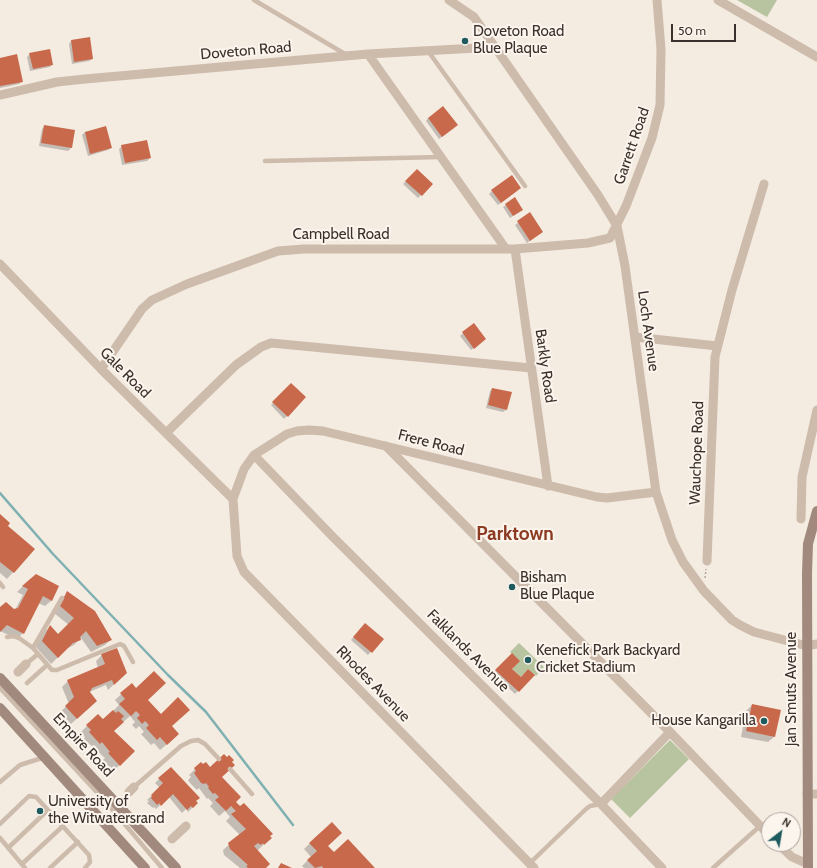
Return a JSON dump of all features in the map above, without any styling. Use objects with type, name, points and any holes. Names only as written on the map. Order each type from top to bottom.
[{"type":"main road","name":"Jan Smuts Avenue","points":[[808,866],[812,794],[812,645],[807,573],[808,544],[817,511]]},
{"type":"main road","name":"Empire Road","points":[[0,678],[176,868]]},
{"type":"main road","points":[[0,708],[145,868]]},
{"type":"street","name":"Loch Avenue","points":[[449,0],[474,18],[602,200],[617,226],[624,259],[656,492],[677,550],[689,572],[704,591],[728,616],[740,625],[754,632],[812,645]]},
{"type":"street","name":"Garrett Road","points":[[617,226],[652,138],[660,105],[661,49],[657,0]]},
{"type":"street","points":[[718,0],[817,57]]},
{"type":"street","name":"Doveton Road","points":[[0,95],[57,82],[85,79],[368,54],[495,47]]},
{"type":"street","name":"Barkly Road","points":[[368,54],[510,249],[548,486]]},
{"type":"street","name":"Wauchope Road","points":[[707,561],[715,357],[764,184]]},
{"type":"street","name":"Campbell Road","points":[[101,369],[142,309],[152,300],[187,284],[266,254],[289,249],[510,249],[588,243],[607,239],[613,234],[617,226]]},
{"type":"street","name":"Gale Road","points":[[0,264],[101,369],[233,499]]},
{"type":"street","points":[[635,337],[717,346]]},
{"type":"street","points":[[166,433],[236,365],[260,347],[271,343],[530,368]]},
{"type":"street","points":[[801,519],[802,477],[814,443],[817,410]]},
{"type":"street","name":"Frere Road","points":[[233,499],[244,469],[254,455],[287,434],[309,430],[323,431],[597,497],[607,498],[656,492]]},
{"type":"street","points":[[386,446],[670,732],[760,826]]},
{"type":"street","name":"Falklands Avenue","points":[[254,455],[332,536],[601,804],[662,868]]},
{"type":"street","name":"Rhodes Avenue","points":[[233,499],[237,556],[244,572],[532,866]]},
{"type":"street","points":[[18,672],[26,664]]},
{"type":"street","points":[[601,804],[670,732]]},
{"type":"street","points":[[172,839],[186,826]]},
{"type":"street","points":[[787,852],[792,857],[808,866]]},
{"type":"lane","points":[[254,0],[348,56]]},
{"type":"lane","points":[[428,51],[525,186]]},
{"type":"lane","points":[[265,161],[442,157]]},
{"type":"lane","points":[[33,648],[62,598]]},
{"type":"lane","points":[[7,638],[13,636],[19,638],[33,648],[52,670],[57,670],[120,644],[124,646],[133,662]]},
{"type":"lane","points":[[26,664],[38,654]]},
{"type":"lane","points":[[27,683],[47,665]]},
{"type":"lane","points":[[0,688],[105,802],[162,868]]},
{"type":"lane","points":[[132,789],[181,746],[191,741],[198,740],[205,744],[219,759]]},
{"type":"lane","points":[[0,782],[20,765],[45,757]]},
{"type":"lane","points":[[230,770],[252,794]]},
{"type":"lane","points":[[0,824],[29,796],[36,797],[78,842],[91,859],[85,868]]},
{"type":"lane","points":[[532,866],[586,809],[590,806],[601,804]]},
{"type":"lane","points":[[8,848],[48,810]]},
{"type":"lane","points":[[0,838],[23,866],[63,826]]},
{"type":"lane","points":[[713,868],[760,826]]},
{"type":"lane","points":[[50,868],[78,842]]},
{"type":"path","points":[[704,591],[707,561]]},
{"type":"green space","points":[[737,0],[777,0],[767,17]]},
{"type":"green space","name":"Kenefick Park Backyard Cricket Stadium","points":[[519,643],[544,667],[536,676],[528,669],[521,677],[512,669],[519,660],[510,652]]},
{"type":"green space","points":[[670,740],[689,759],[630,818],[611,799]]},
{"type":"building","points":[[90,37],[93,59],[74,62],[71,40]]},
{"type":"building","points":[[50,49],[53,65],[33,69],[29,53]]},
{"type":"building","points":[[17,54],[23,82],[0,86],[0,58]]},
{"type":"building","points":[[443,106],[458,125],[442,137],[428,118]]},
{"type":"building","points":[[44,125],[75,130],[72,148],[41,143]]},
{"type":"building","points":[[106,126],[112,148],[90,154],[85,132]]},
{"type":"building","points":[[147,140],[151,158],[125,163],[121,145]]},
{"type":"building","points":[[417,169],[433,184],[422,196],[405,181]]},
{"type":"building","points":[[512,175],[521,188],[501,203],[491,190]]},
{"type":"building","points":[[515,197],[523,210],[513,216],[505,204]]},
{"type":"building","points":[[530,212],[543,232],[530,241],[517,221]]},
{"type":"building","points":[[474,323],[486,339],[474,349],[462,332]]},
{"type":"building","points":[[291,383],[306,397],[288,417],[272,402]]},
{"type":"building","points":[[492,388],[512,392],[507,410],[488,405]]},
{"type":"building","points":[[0,514],[10,523],[8,526],[35,549],[14,573],[0,562]]},
{"type":"building","points":[[36,574],[59,586],[52,601],[43,596],[24,634],[7,625],[0,632],[0,607],[6,602],[14,609],[18,608],[28,589],[22,586]]},
{"type":"building","points":[[67,591],[95,611],[112,640],[97,646],[86,631],[80,637],[81,640],[73,643],[58,658],[42,641],[50,625],[58,634],[74,618],[60,606]]},
{"type":"building","points":[[365,623],[384,639],[372,653],[353,637]]},
{"type":"building","points":[[117,648],[127,673],[114,685],[112,680],[92,688],[90,692],[97,701],[77,719],[65,706],[74,697],[67,680],[105,664],[101,654]]},
{"type":"building","points":[[512,653],[520,661],[512,669],[521,677],[528,669],[535,675],[519,692],[495,670]]},
{"type":"building","points":[[154,671],[166,683],[148,700],[161,714],[178,697],[190,710],[172,726],[179,734],[167,745],[160,737],[157,740],[146,728],[149,725],[145,721],[142,724],[137,718],[140,715],[136,711],[131,716],[119,704],[125,699],[120,693],[132,683],[136,688]]},
{"type":"building","name":"House Kangarilla","points":[[752,704],[781,710],[775,737],[746,731]]},
{"type":"building","points":[[113,710],[116,713],[118,711],[124,716],[121,719],[124,722],[114,731],[135,751],[120,766],[108,753],[110,752],[102,742],[100,744],[89,732],[91,730],[86,725],[98,714],[103,719]]},
{"type":"building","points":[[224,754],[227,757],[229,755],[234,760],[232,762],[235,765],[222,777],[241,797],[236,802],[240,806],[244,803],[273,834],[270,836],[272,838],[264,845],[263,843],[261,845],[258,843],[254,846],[270,864],[266,868],[248,868],[246,866],[248,865],[230,849],[228,843],[246,829],[231,814],[236,811],[231,806],[226,811],[215,800],[219,797],[215,793],[213,794],[206,783],[201,783],[194,773],[196,771],[194,768],[201,762],[203,764],[206,762],[210,767]]},
{"type":"building","points":[[171,767],[200,798],[196,801],[198,803],[193,808],[191,806],[187,810],[173,794],[161,806],[159,803],[157,805],[151,798],[151,795],[163,783],[158,778]]},
{"type":"building","points":[[332,822],[342,833],[328,846],[334,852],[348,839],[375,868],[323,868],[322,866],[315,868],[307,860],[317,851],[309,843]]},
{"type":"building","points":[[281,863],[292,868],[278,868]]},
{"type":"waterway","points":[[0,493],[53,554],[168,675],[206,712],[293,825]]},
{"type":"place","name":"Doveton Road Blue Plaque","points":[[465,41]]},
{"type":"place","name":"Bisham Blue Plaque","points":[[512,587]]},
{"type":"place","name":"Kenefick Park Backyard Cricket Stadium","points":[[528,660]]},
{"type":"place","name":"House Kangarilla","points":[[764,721]]},
{"type":"place","name":"University of the Witwatersrand","points":[[40,811]]},
{"type":"district","name":"Parktown","points":[[515,534]]}]
